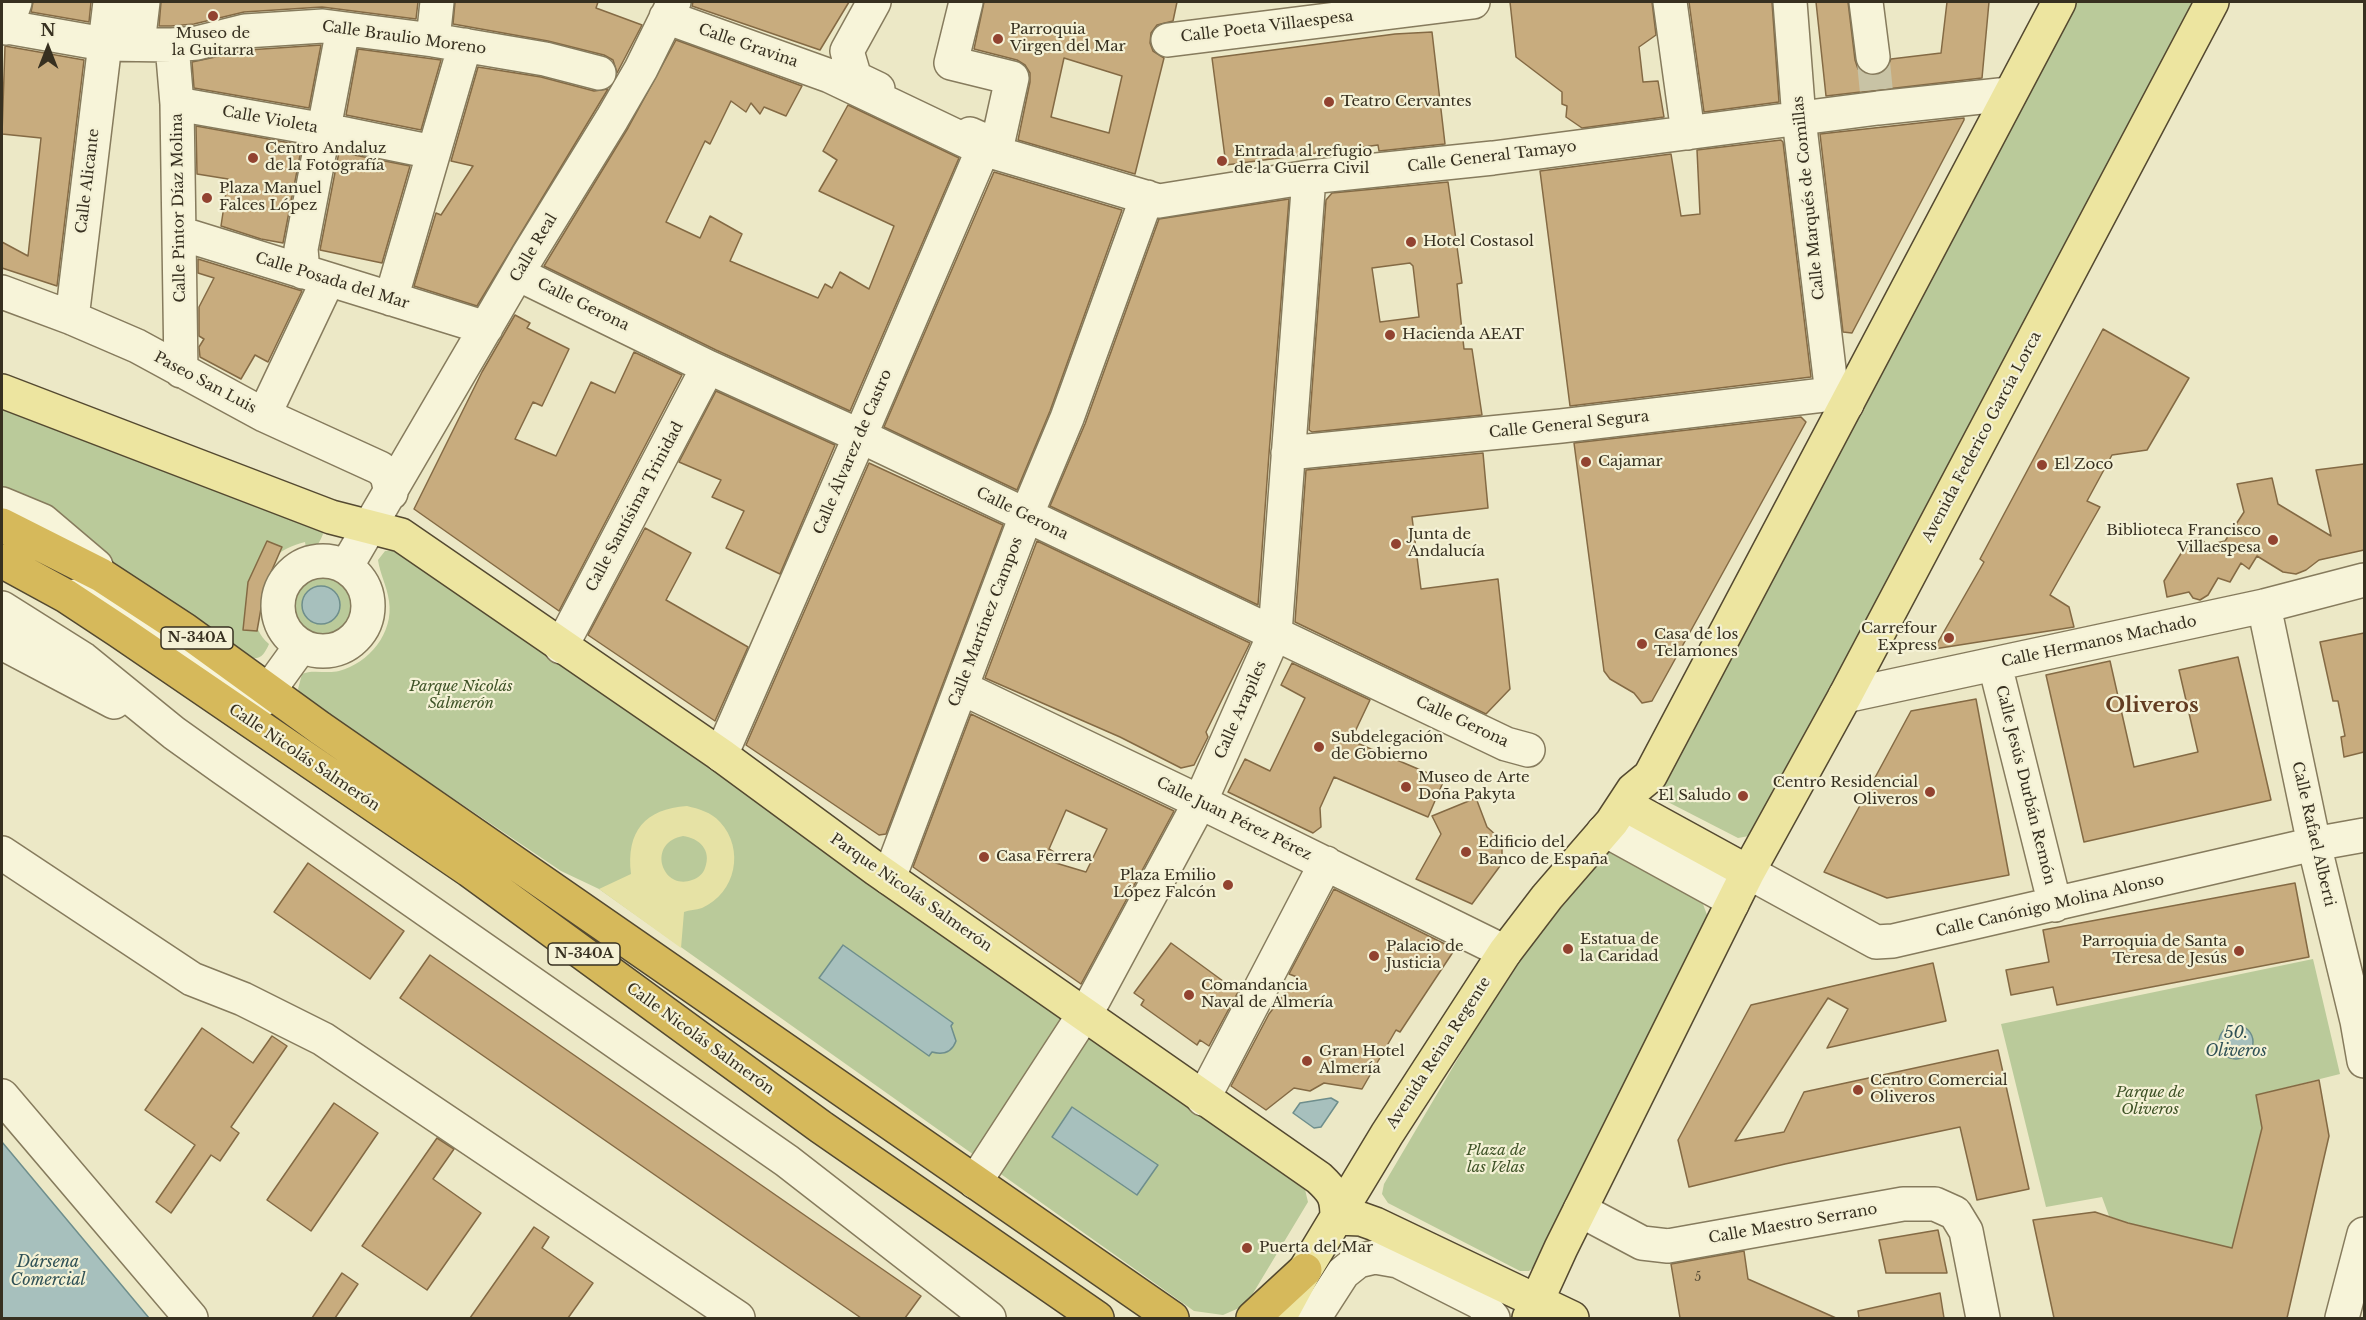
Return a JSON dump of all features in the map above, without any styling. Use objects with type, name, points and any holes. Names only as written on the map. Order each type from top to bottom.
[{"type":"highway","name":"N-340A","points":[[2,525],[90,569],[185,630],[320,728],[1172,1318]]},
{"type":"highway","name":"Calle Nicolás Salmerón","points":[[2,561],[66,596],[469,870],[821,1127],[1097,1318]]},
{"type":"highway","points":[[1253,1318],[1305,1270]]},
{"type":"main road","points":[[1533,1311],[1580,1210],[1748,872],[1624,804],[1633,790],[1650,776],[1839,399],[2059,2]]},
{"type":"main road","name":"Avenida Federico García Lorca","points":[[1748,872],[1845,696],[2212,2]]},
{"type":"main road","name":"Parque Nicolás Salmerón","points":[[2,391],[318,513],[402,535],[561,647],[721,755],[889,878],[1319,1178],[1333,1192],[1337,1204],[1337,1218]]},
{"type":"main road","name":"Avenida Reina Regente","points":[[1279,1318],[1305,1270],[1387,1134],[1505,952],[1624,804]]},
{"type":"main road","points":[[1337,1218],[1361,1219],[1376,1224],[1533,1311],[1572,1318]]},
{"type":"street","name":"Calle Alicante","points":[[72,318],[110,2]]},
{"type":"street","points":[[138,44],[143,2]]},
{"type":"street","points":[[433,40],[437,2]]},
{"type":"street","points":[[831,75],[868,2]]},
{"type":"street","points":[[874,2],[847,51],[855,78],[997,146],[1012,78],[951,63],[966,2]]},
{"type":"street","name":"Calle Poeta Villaespesa","points":[[1168,40],[1257,15],[1473,2]]},
{"type":"street","points":[[1670,2],[1688,133]]},
{"type":"street","name":"Calle Marqués de Comillas","points":[[1790,2],[1799,119],[1839,399]]},
{"type":"street","points":[[1866,2],[1873,57]]},
{"type":"street","name":"Calle Gravina","points":[[670,9],[831,75],[983,149]]},
{"type":"street","name":"Calle Real","points":[[346,567],[622,101],[670,9]]},
{"type":"street","name":"Calle Braulio Moreno","points":[[7,19],[104,44],[172,45],[197,43],[244,31],[331,19],[433,40],[546,59],[599,73]]},
{"type":"street","points":[[264,415],[315,276],[301,249],[325,130],[331,19]]},
{"type":"street","name":"Calle Pintor Díaz Molina","points":[[172,45],[177,104],[181,371]]},
{"type":"street","points":[[391,298],[465,45]]},
{"type":"street","name":"Calle General Tamayo","points":[[983,149],[1159,201],[1309,177],[1493,158],[2009,94]]},
{"type":"street","name":"Calle Violeta","points":[[177,104],[433,152]]},
{"type":"street","name":"Calle Álvarez de Castro","points":[[721,755],[983,149]]},
{"type":"street","name":"Calle Arapiles","points":[[975,1182],[1085,1016],[1200,802],[1275,633],[1309,177]]},
{"type":"street","name":"Calle Martínez Campos","points":[[889,878],[1026,516],[1067,418],[1146,197]]},
{"type":"street","name":"Calle Posada del Mar","points":[[179,233],[486,328]]},
{"type":"street","name":"Calle Gerona","points":[[518,274],[708,367],[860,436],[1506,744],[1528,750]]},
{"type":"street","name":"Paseo San Luis","points":[[2,292],[72,318],[137,346],[264,415],[380,468],[387,475],[391,493]]},
{"type":"street","name":"Calle Santísima Trinidad","points":[[561,647],[708,367]]},
{"type":"street","name":"Calle General Segura","points":[[1288,453],[1839,399]]},
{"type":"street","points":[[2,504],[43,521],[122,589]]},
{"type":"street","points":[[327,561],[346,567],[362,582],[367,595],[368,610],[362,630],[346,645],[333,650],[318,651],[301,646],[288,635],[279,618],[278,598],[282,586],[290,575],[307,564],[327,561]]},
{"type":"street","name":"Calle Hermanos Machado","points":[[1845,696],[1891,687],[1985,676],[2360,583]]},
{"type":"street","name":"Calle Nicolás Salmerón","points":[[66,596],[85,596],[117,610],[253,702],[258,703],[270,690]]},
{"type":"street","name":"Calle Rafael Alberti","points":[[2265,606],[2314,844],[2361,1021],[2364,1061]]},
{"type":"street","points":[[2,608],[83,659],[174,733],[787,1161],[989,1318]]},
{"type":"street","points":[[2,644],[174,733]]},
{"type":"street","points":[[270,690],[301,646]]},
{"type":"street","name":"Calle Jesús Durbán Remón","points":[[1985,676],[2055,904]]},
{"type":"street","name":"Calle Juan Pérez Pérez","points":[[962,688],[1505,952]]},
{"type":"street","points":[[1603,832],[1617,836],[1727,897],[1732,904]]},
{"type":"street","name":"Calle Canónigo Molina Alonso","points":[[1748,872],[1876,942],[1909,939],[2314,844],[2364,835]]},
{"type":"street","points":[[2,854],[192,979],[243,999],[322,1039],[738,1318]]},
{"type":"street","points":[[1282,916],[1317,859]]},
{"type":"street","points":[[1203,1099],[1317,859]]},
{"type":"street","points":[[2,1096],[191,1318]]},
{"type":"street","name":"Calle Maestro Serrano","points":[[1580,1210],[1642,1243],[1668,1246],[1903,1204],[1935,1204],[1955,1213],[1966,1231],[1983,1318]]},
{"type":"street","points":[[2342,1318],[2364,1234]]},
{"type":"street","points":[[1314,1318],[1343,1273],[1358,1261],[1375,1257],[1398,1261],[1481,1303],[1493,1318]]},
{"type":"green space","points":[[2077,2],[2196,2],[1828,696],[1749,836],[1738,838],[1664,800],[1660,796],[1658,781]]},
{"type":"green space","points":[[2,398],[326,526],[319,542],[311,552],[307,554],[305,542],[291,546],[275,556],[271,562],[256,615],[258,630],[269,644],[262,655],[251,658],[66,529],[2,495]]},
{"type":"green space","name":"Parque Nicolás Salmerón","points":[[401,544],[1302,1177],[1308,1202],[1246,1305],[1223,1315],[1194,1311],[599,889],[561,871],[304,698],[298,689],[302,674],[334,672],[350,667],[369,654],[377,645],[388,624],[390,613],[387,590],[378,560],[385,551],[395,550]],"holes":[[[842,945],[953,1023],[951,1026],[954,1046],[952,1049],[941,1054],[932,1052],[929,1055],[820,978]]]},
{"type":"green space","points":[[322,571],[335,574],[346,581],[353,592],[356,605],[353,618],[346,629],[335,636],[322,639],[309,636],[298,629],[291,618],[288,605],[291,592],[298,581],[309,574]]},
{"type":"green space","name":"Plaza de las Velas","points":[[1612,850],[1700,896],[1710,923],[1538,1264],[1529,1271],[1520,1271],[1388,1203],[1382,1194],[1384,1184],[1516,960],[1593,866]]},
{"type":"green space","name":"Parque de Oliveros","points":[[2313,959],[2340,1074],[2256,1095],[2262,1128],[2232,1248],[2128,1223],[2109,1216],[2102,1197],[2046,1207],[2001,1024]]},
{"type":"sand","points":[[687,806],[713,816],[728,833],[733,845],[734,857],[733,870],[723,892],[702,908],[684,912],[681,948],[599,889],[631,874],[630,859],[635,834],[650,817],[672,808]],"holes":[[[683,836],[703,846],[707,862],[700,876],[681,882],[666,873],[662,865],[662,856],[665,847],[672,840]]]},
{"type":"water","points":[[321,586],[334,592],[340,605],[334,618],[321,624],[308,618],[302,605],[308,592]]},
{"type":"water","points":[[843,945],[953,1023],[951,1026],[956,1041],[952,1048],[943,1053],[932,1052],[929,1056],[819,978]]},
{"type":"water","name":"50. Oliveros","points":[[2236,1025],[2248,1030],[2253,1042],[2248,1054],[2236,1059],[2224,1054],[2219,1042],[2224,1030]]},
{"type":"water","points":[[1331,1098],[1338,1102],[1321,1127],[1314,1128],[1293,1113],[1300,1103]]},
{"type":"water","points":[[1072,1107],[1158,1165],[1137,1195],[1052,1137]]},
{"type":"water","name":"Dársena Comercial","points":[[2,1142],[149,1318],[2,1318]]},
{"type":"building","points":[[33,2],[91,2],[89,22],[31,12]]},
{"type":"building","points":[[161,2],[418,2],[416,19],[322,7],[244,12],[194,24],[159,26]]},
{"type":"building","points":[[455,2],[598,2],[596,8],[642,25],[617,73],[613,60],[604,55],[548,41],[453,24]]},
{"type":"building","points":[[693,2],[849,2],[820,50],[692,6]]},
{"type":"building","points":[[984,2],[1177,2],[1173,21],[1157,25],[1151,33],[1150,43],[1153,51],[1164,58],[1135,174],[1018,140],[1030,73],[1025,65],[1017,60],[974,49]],"holes":[[[1064,58],[1122,76],[1109,133],[1051,117]]]},
{"type":"building","points":[[1510,2],[1652,2],[1656,35],[1639,47],[1643,82],[1658,81],[1664,117],[1582,128],[1566,117],[1567,106],[1562,104],[1562,92],[1516,57]]},
{"type":"building","points":[[1689,2],[1772,2],[1779,102],[1704,112]]},
{"type":"building","points":[[1816,2],[1848,2],[1858,69],[1875,76],[1885,72],[1891,59],[1941,53],[1947,2],[1989,2],[1982,78],[1826,96]]},
{"type":"building","name":"Teatro Cervantes","points":[[1432,32],[1445,144],[1379,151],[1378,145],[1226,165],[1212,58],[1395,34]]},
{"type":"building","points":[[676,40],[802,86],[786,116],[764,107],[760,114],[751,103],[746,112],[731,101],[710,144],[705,141],[666,222],[700,238],[710,216],[742,234],[730,261],[818,298],[825,284],[832,288],[840,272],[869,289],[894,226],[819,191],[837,160],[823,151],[848,105],[959,158],[850,411],[716,350],[544,266],[628,128]]},
{"type":"building","points":[[321,45],[309,108],[194,88],[192,62],[248,50]]},
{"type":"building","points":[[5,46],[84,60],[57,286],[2,268],[2,242],[28,256],[41,138],[2,134]]},
{"type":"building","points":[[358,49],[441,60],[421,130],[346,115]]},
{"type":"building","points":[[478,67],[541,77],[594,91],[608,89],[477,306],[414,286],[436,213],[441,215],[473,166],[451,161]]},
{"type":"building","points":[[1964,118],[1852,333],[1843,332],[1820,134]]},
{"type":"building","points":[[196,126],[302,145],[283,243],[261,239],[221,226],[228,179],[197,174]]},
{"type":"building","points":[[1781,140],[1811,377],[1570,406],[1540,171],[1671,154],[1681,216],[1700,214],[1697,150]]},
{"type":"building","points":[[339,152],[410,166],[382,263],[320,250]]},
{"type":"building","points":[[994,172],[1122,210],[1050,411],[1017,490],[884,427]]},
{"type":"building","points":[[1448,182],[1462,283],[1457,284],[1464,349],[1472,349],[1482,415],[1312,432],[1309,430],[1326,200],[1332,193]],"holes":[[[1410,263],[1413,266],[1419,317],[1380,322],[1372,268]]]},
{"type":"building","points":[[1289,199],[1258,605],[1050,506],[1085,424],[1159,219]]},
{"type":"building","points":[[198,259],[302,291],[268,362],[255,355],[241,379],[200,357],[199,347],[204,339],[199,336],[199,307],[214,278],[198,273]]},
{"type":"building","points":[[515,315],[530,323],[527,328],[569,349],[542,406],[533,402],[515,439],[556,456],[591,382],[615,393],[634,352],[682,375],[559,611],[414,509],[482,372]]},
{"type":"building","points":[[2103,329],[2189,378],[2147,450],[2112,455],[2087,501],[2100,507],[2050,595],[2069,607],[2074,627],[1934,649],[1984,562],[1980,559]]},
{"type":"building","points":[[716,391],[835,445],[780,574],[726,548],[744,511],[712,497],[721,480],[679,462]]},
{"type":"building","points":[[1801,417],[1806,422],[1652,701],[1642,703],[1634,693],[1610,679],[1604,671],[1574,443]]},
{"type":"building","points":[[1483,453],[1488,508],[1412,517],[1421,589],[1498,579],[1510,689],[1486,714],[1295,622],[1306,470]]},
{"type":"building","points":[[869,463],[1003,525],[886,834],[879,835],[746,745]]},
{"type":"building","name":"Biblioteca Francisco Villaespesa","points":[[2364,464],[2364,550],[2319,560],[2296,574],[2283,572],[2257,556],[2249,569],[2241,563],[2230,582],[2218,578],[2208,595],[2200,600],[2193,598],[2189,592],[2167,597],[2164,581],[2190,539],[2199,538],[2208,545],[2225,541],[2244,512],[2237,484],[2272,478],[2278,504],[2331,536],[2316,470]]},
{"type":"building","points":[[645,528],[691,553],[666,600],[748,647],[715,721],[588,635]]},
{"type":"building","points":[[267,541],[282,547],[265,586],[257,631],[243,630],[248,582]]},
{"type":"building","points":[[1037,541],[1250,643],[1206,732],[1208,737],[1194,765],[1181,768],[1120,737],[985,678]]},
{"type":"building","points":[[2364,633],[2364,752],[2344,757],[2341,737],[2345,736],[2338,701],[2333,701],[2320,642]]},
{"type":"building","points":[[2238,657],[2271,800],[2084,842],[2046,675],[2110,661],[2134,767],[2198,752],[2179,670]]},
{"type":"building","name":"Subdelegación de Gobierno","points":[[1292,663],[1370,700],[1352,738],[1358,741],[1357,743],[1444,780],[1428,817],[1334,777],[1320,808],[1321,827],[1313,833],[1228,792],[1245,759],[1270,771],[1305,698],[1281,685]]},
{"type":"building","name":"Centro Residencial Oliveros","points":[[1976,699],[2009,875],[1887,898],[1824,872],[1911,711]]},
{"type":"building","points":[[971,714],[1174,811],[1081,984],[913,867]],"holes":[[[1066,810],[1107,829],[1086,872],[1049,861],[1054,852],[1049,849]]]},
{"type":"building","name":"Edificio del Banco de España","points":[[1476,798],[1487,827],[1498,837],[1502,857],[1500,866],[1472,904],[1416,879],[1441,834],[1432,816]]},
{"type":"building","points":[[308,863],[404,931],[370,979],[274,912]]},
{"type":"building","points":[[2295,883],[2309,957],[2057,1005],[2053,987],[2011,995],[2006,970],[2049,962],[2043,930]]},
{"type":"building","points":[[1334,889],[1455,949],[1400,1032],[1396,1030],[1362,1089],[1324,1083],[1310,1091],[1294,1088],[1266,1110],[1231,1086],[1269,1014],[1297,977],[1289,974]]},
{"type":"building","name":"Comandancia Naval de Almería","points":[[1171,943],[1238,992],[1209,1046],[1200,1040],[1197,1045],[1141,1005],[1144,1000],[1134,993]]},
{"type":"building","points":[[430,955],[921,1296],[905,1318],[861,1318],[400,998]]},
{"type":"building","points":[[1933,963],[1946,1021],[1827,1048],[1848,1009],[1828,998],[1735,1141],[1784,1132],[1804,1092],[1998,1050],[2029,1189],[1977,1200],[1960,1127],[1689,1187],[1678,1140],[1751,1005]]},
{"type":"building","points":[[202,1028],[253,1063],[272,1036],[287,1046],[231,1127],[239,1133],[220,1161],[211,1155],[171,1213],[156,1202],[195,1145],[145,1110]]},
{"type":"building","points":[[2319,1080],[2329,1136],[2287,1318],[2054,1318],[2033,1220],[2095,1212],[2128,1223],[2232,1248],[2262,1128],[2256,1095]]},
{"type":"building","points":[[334,1103],[378,1133],[311,1231],[267,1200]]},
{"type":"building","points":[[437,1138],[454,1149],[433,1179],[481,1213],[427,1290],[362,1246]]},
{"type":"building","points":[[534,1227],[549,1237],[542,1248],[593,1283],[568,1318],[470,1318]]},
{"type":"building","points":[[1938,1230],[1947,1273],[1886,1273],[1879,1240]]},
{"type":"building","points":[[1744,1251],[1748,1279],[1836,1318],[1680,1318],[1671,1264]]},
{"type":"building","points":[[342,1273],[358,1284],[335,1318],[312,1318]]},
{"type":"building","points":[[1940,1293],[1944,1318],[1859,1318],[1858,1311]]},
{"type":"tunnel","points":[[1873,57],[1878,108]]},
{"type":"place","name":"Museo de la Guitarra","points":[[213,16]]},
{"type":"place","name":"Parroquia Virgen del Mar","points":[[998,39]]},
{"type":"place","name":"Teatro Cervantes","points":[[1329,102]]},
{"type":"place","name":"Centro Andaluz de la Fotografía","points":[[253,158]]},
{"type":"place","name":"Entrada al refugio de la Guerra Civil","points":[[1222,161]]},
{"type":"place","name":"Plaza Manuel Falces López","points":[[207,198]]},
{"type":"place","name":"Hotel Costasol","points":[[1411,242]]},
{"type":"place","name":"Hacienda AEAT","points":[[1390,335]]},
{"type":"place","name":"Cajamar","points":[[1586,462]]},
{"type":"place","name":"El Zoco","points":[[2042,465]]},
{"type":"place","name":"Biblioteca Francisco Villaespesa","points":[[2273,540]]},
{"type":"place","name":"Junta de Andalucía","points":[[1396,544]]},
{"type":"place","name":"Carrefour Express","points":[[1949,638]]},
{"type":"place","name":"Casa de los Telamones","points":[[1642,644]]},
{"type":"place","name":"Subdelegación de Gobierno","points":[[1319,747]]},
{"type":"place","name":"Museo de Arte Doña Pakyta","points":[[1406,787]]},
{"type":"place","name":"Centro Residencial Oliveros","points":[[1930,792]]},
{"type":"place","name":"El Saludo","points":[[1743,796]]},
{"type":"place","name":"Edificio del Banco de España","points":[[1466,852]]},
{"type":"place","name":"Casa Ferrera","points":[[984,857]]},
{"type":"place","name":"Plaza Emilio López Falcón","points":[[1228,885]]},
{"type":"place","name":"Estatua de la Caridad","points":[[1568,949]]},
{"type":"place","name":"Parroquia de Santa Teresa de Jesús","points":[[2239,951]]},
{"type":"place","name":"Palacio de Justicia","points":[[1374,956]]},
{"type":"place","name":"Comandancia Naval de Almería","points":[[1189,995]]},
{"type":"place","name":"Gran Hotel Almería","points":[[1307,1061]]},
{"type":"place","name":"Centro Comercial Oliveros","points":[[1858,1090]]},
{"type":"place","name":"Puerta del Mar","points":[[1247,1248]]},
{"type":"district","name":"Oliveros","points":[[2152,706]]}]
